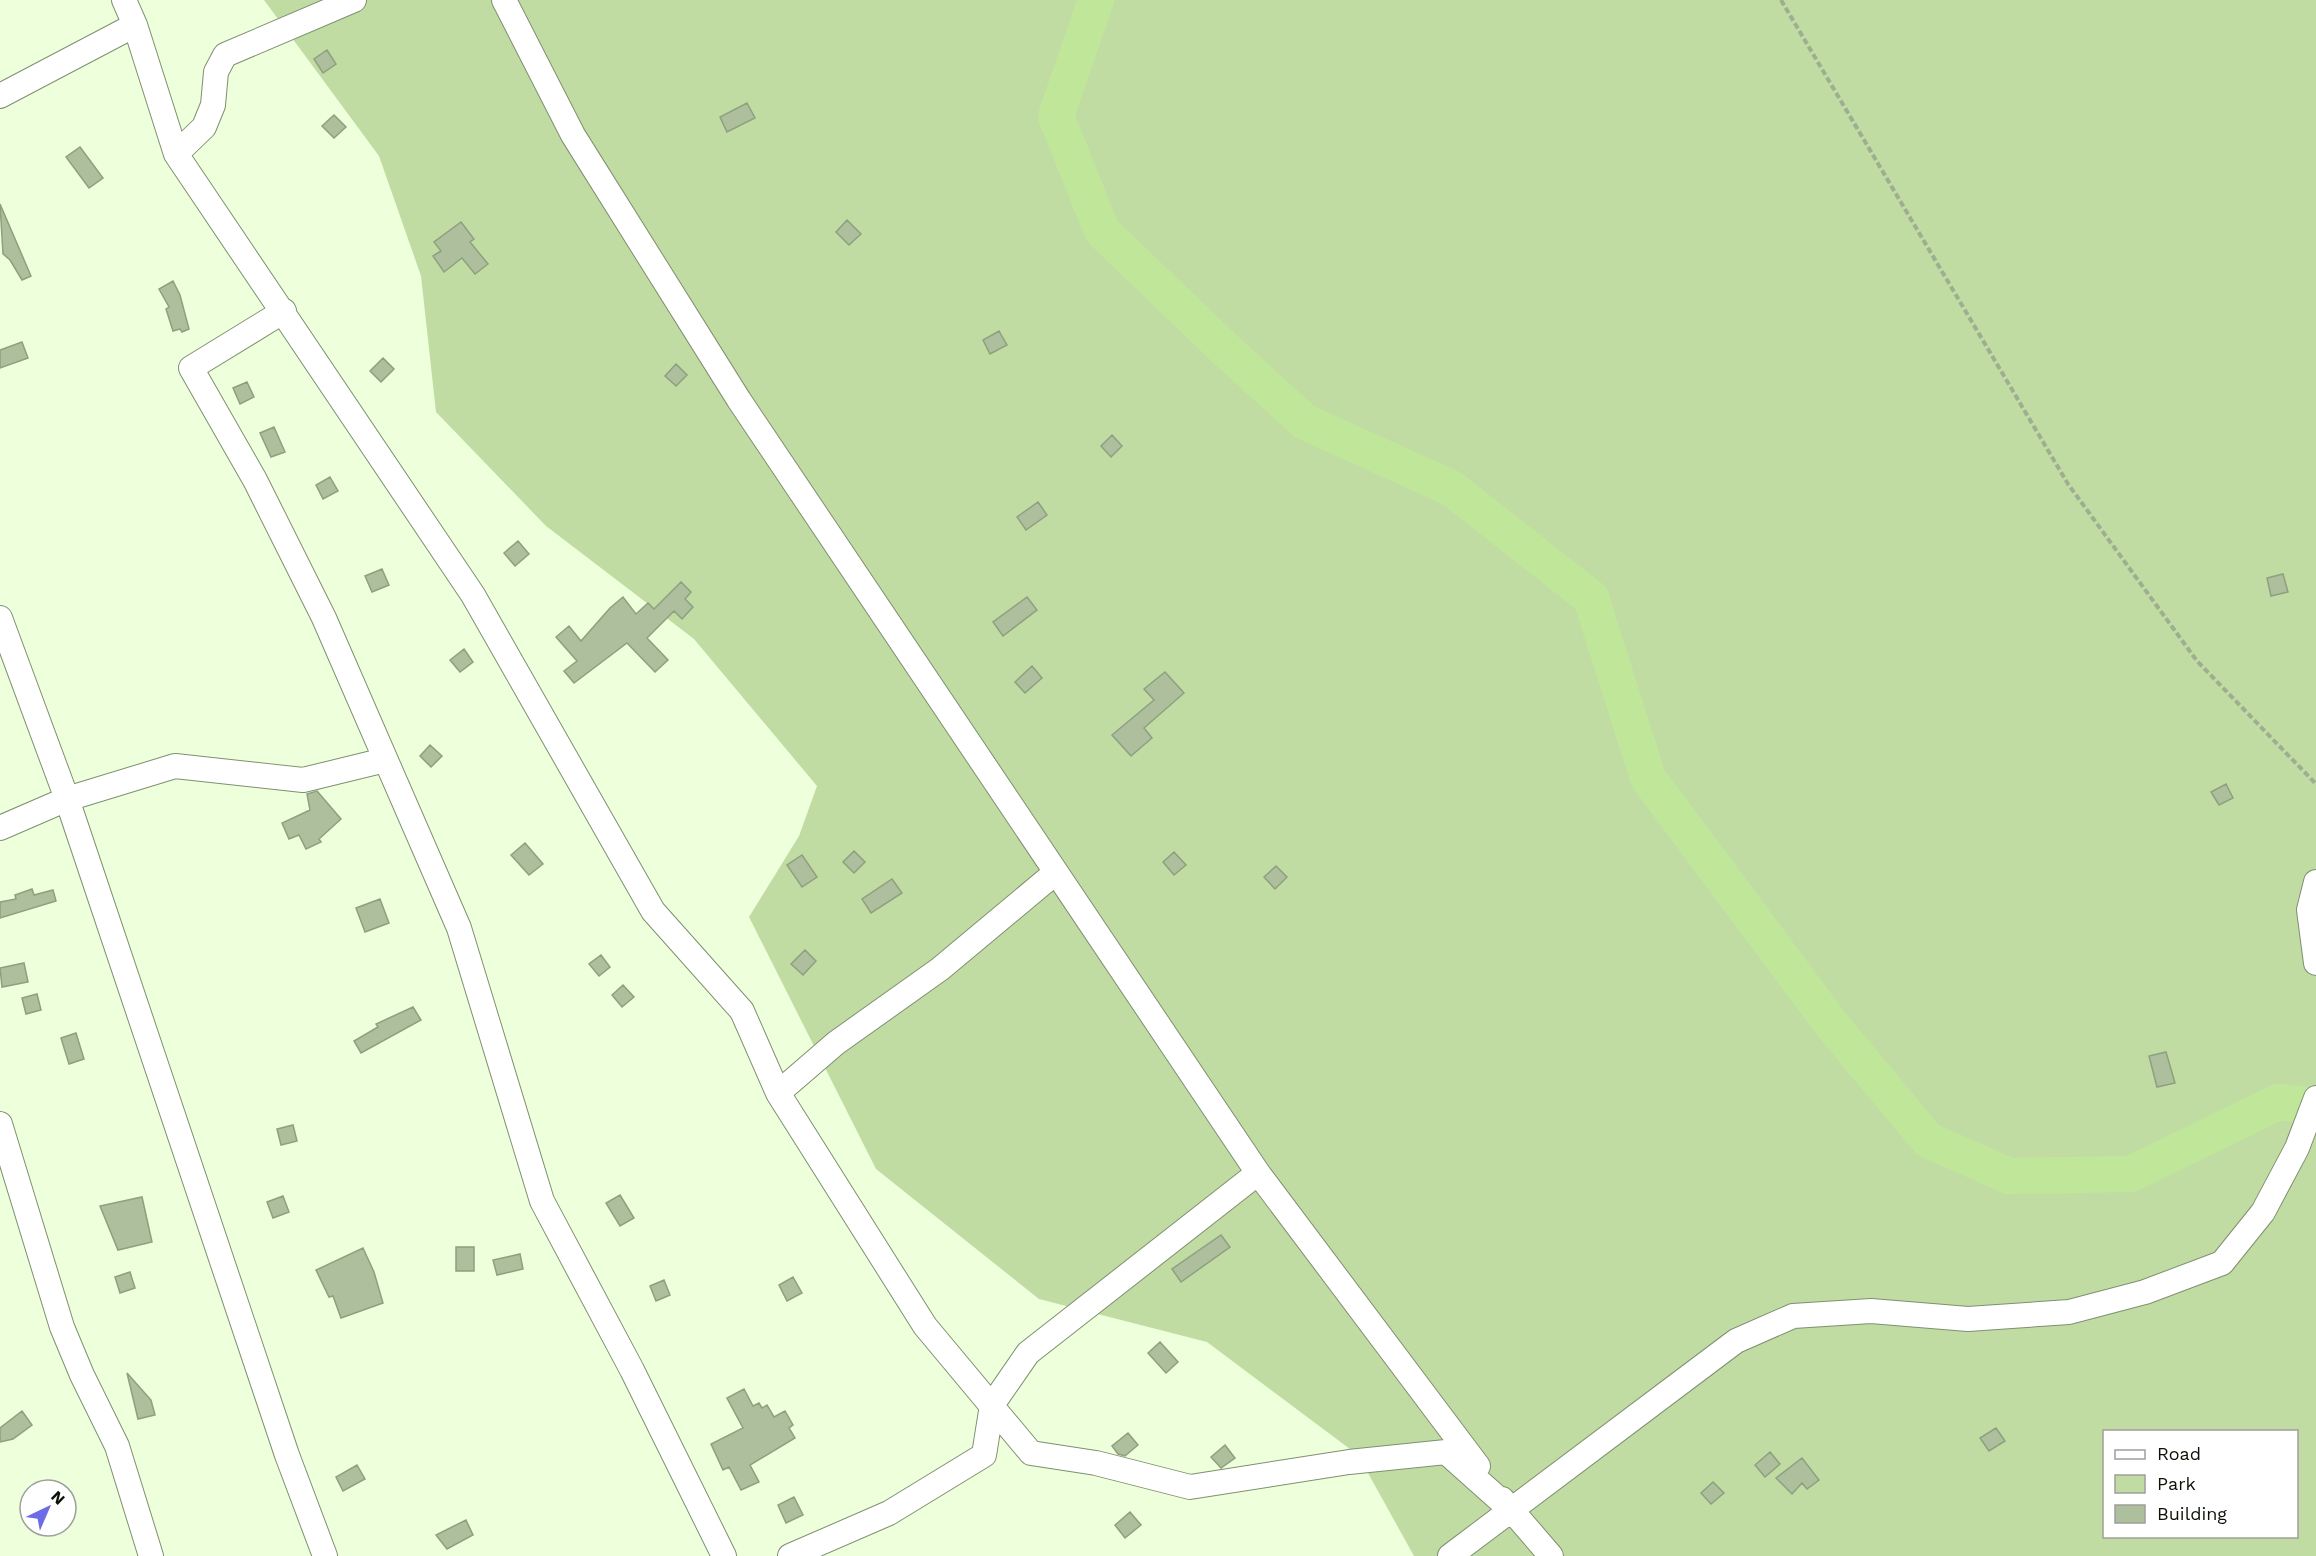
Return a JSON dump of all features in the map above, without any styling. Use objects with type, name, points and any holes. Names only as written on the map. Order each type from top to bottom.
[{"type":"street","points":[[124,0],[135,25],[176,154],[284,311],[370,447],[472,595],[653,912],[742,1011],[778,1093],[926,1326],[1031,1453],[1096,1463],[1190,1487],[1349,1462],[1446,1452],[1511,1510]]},
{"type":"street","points":[[176,154],[204,127],[213,105],[216,72],[225,56],[354,0]]},
{"type":"street","points":[[504,0],[573,135],[739,400],[1055,873],[1258,1173],[1511,1510],[1551,1556]]},
{"type":"street","points":[[0,96],[135,25]]},
{"type":"street","points":[[284,311],[190,368],[255,480],[319,607],[459,928],[543,1201],[632,1370],[724,1556]]},
{"type":"street","points":[[0,618],[67,799],[284,1444],[325,1556]]},
{"type":"street","points":[[0,828],[67,799],[175,766],[303,780],[385,760]]},
{"type":"street","points":[[778,1093],[836,1043],[940,969],[1055,873]]},
{"type":"street","points":[[2316,882],[2308,910],[2316,963]]},
{"type":"street","points":[[1450,1556],[1736,1341],[1793,1316],[1871,1311],[1968,1319],[2069,1312],[2145,1292],[2222,1263],[2263,1212],[2307,1124],[2316,1098]]},
{"type":"street","points":[[0,1124],[62,1327],[82,1375],[117,1446],[151,1556]]},
{"type":"street","points":[[790,1556],[889,1513],[984,1455],[992,1406],[1028,1353],[1258,1173]]},
{"type":"path","points":[[1781,0],[2068,484],[2197,661],[2316,784]]},
{"type":"green space","points":[[264,0],[2316,0],[2316,1556],[1414,1556],[1358,1455],[1207,1342],[1039,1299],[876,1169],[749,917],[799,836],[817,786],[694,639],[546,526],[436,412],[421,276],[379,156]]},
{"type":"building","points":[[327,50],[336,64],[323,73],[314,59]]},
{"type":"building","points":[[747,103],[755,118],[727,132],[720,117]]},
{"type":"building","points":[[334,115],[346,127],[334,138],[322,126]]},
{"type":"building","points":[[80,147],[103,178],[89,188],[66,157]]},
{"type":"building","points":[[0,204],[31,276],[22,280],[10,260],[3,254]]},
{"type":"building","points":[[847,220],[861,234],[849,245],[836,232]]},
{"type":"building","points":[[461,222],[474,239],[470,242],[488,264],[475,274],[462,258],[444,272],[433,256],[441,251],[434,242]]},
{"type":"building","points":[[173,281],[180,295],[189,329],[182,332],[180,329],[173,331],[166,309],[169,307],[159,289]]},
{"type":"building","points":[[999,331],[1007,345],[990,354],[983,340]]},
{"type":"building","points":[[22,342],[28,358],[0,368],[0,350]]},
{"type":"building","points":[[383,358],[394,369],[381,382],[370,371]]},
{"type":"building","points":[[676,364],[687,375],[676,386],[665,376]]},
{"type":"building","points":[[247,382],[254,397],[240,404],[233,388]]},
{"type":"building","points":[[274,427],[285,452],[271,457],[260,433]]},
{"type":"building","points":[[1112,435],[1122,446],[1111,457],[1101,446]]},
{"type":"building","points":[[330,477],[338,491],[323,499],[316,485]]},
{"type":"building","points":[[1038,502],[1047,515],[1026,530],[1017,517]]},
{"type":"building","points":[[518,541],[529,554],[515,566],[504,553]]},
{"type":"building","points":[[382,569],[389,585],[372,592],[365,576]]},
{"type":"building","points":[[2283,574],[2288,592],[2271,596],[2267,578]]},
{"type":"building","points":[[681,582],[691,592],[685,599],[693,607],[682,619],[674,611],[647,638],[668,660],[655,672],[627,643],[574,683],[564,671],[577,661],[556,637],[569,626],[581,641],[610,608],[623,597],[636,614],[648,603],[654,609]]},
{"type":"building","points":[[1027,597],[1037,610],[1003,636],[993,622]]},
{"type":"building","points":[[464,649],[473,662],[460,672],[450,660]]},
{"type":"building","points":[[1032,666],[1042,678],[1025,693],[1015,682]]},
{"type":"building","points":[[1165,672],[1184,693],[1144,728],[1152,738],[1131,756],[1112,735],[1154,700],[1144,689]]},
{"type":"building","points":[[430,745],[442,756],[431,767],[420,756]]},
{"type":"building","points":[[2226,784],[2233,798],[2219,805],[2211,792]]},
{"type":"building","points":[[317,791],[341,819],[319,839],[321,842],[306,849],[299,835],[289,839],[282,823],[310,810],[307,794]]},
{"type":"building","points":[[525,843],[543,864],[529,875],[511,855]]},
{"type":"building","points":[[854,851],[865,862],[854,873],[843,862]]},
{"type":"building","points":[[1174,852],[1186,865],[1174,875],[1163,862]]},
{"type":"building","points":[[802,855],[817,877],[802,887],[787,865]]},
{"type":"building","points":[[1276,866],[1287,877],[1275,889],[1264,877]]},
{"type":"building","points":[[892,879],[902,893],[871,913],[862,899]]},
{"type":"building","points":[[32,889],[34,895],[53,890],[56,901],[0,918],[0,902],[16,899],[15,895]]},
{"type":"building","points":[[380,899],[389,923],[365,932],[356,908]]},
{"type":"building","points":[[805,950],[816,961],[803,975],[791,964]]},
{"type":"building","points":[[601,955],[610,967],[599,976],[589,964]]},
{"type":"building","points":[[24,963],[28,982],[2,987],[0,968]]},
{"type":"building","points":[[623,985],[634,997],[622,1007],[612,995]]},
{"type":"building","points":[[37,994],[41,1010],[26,1014],[22,998]]},
{"type":"building","points":[[413,1007],[421,1020],[361,1053],[354,1041],[378,1027],[376,1024]]},
{"type":"building","points":[[76,1033],[84,1059],[69,1064],[61,1038]]},
{"type":"building","points":[[2166,1052],[2175,1083],[2157,1087],[2149,1056]]},
{"type":"building","points":[[293,1125],[297,1141],[281,1145],[277,1129]]},
{"type":"building","points":[[620,1195],[634,1218],[620,1226],[606,1203]]},
{"type":"building","points":[[283,1196],[289,1212],[273,1218],[267,1202]]},
{"type":"building","points":[[142,1197],[152,1242],[118,1250],[100,1206]]},
{"type":"building","points":[[1221,1235],[1230,1247],[1181,1282],[1172,1269]]},
{"type":"building","points":[[456,1247],[474,1247],[474,1271],[456,1271]]},
{"type":"building","points":[[363,1248],[374,1272],[383,1303],[341,1318],[333,1296],[329,1297],[316,1270]]},
{"type":"building","points":[[520,1254],[523,1269],[497,1275],[493,1260]]},
{"type":"building","points":[[130,1272],[135,1288],[120,1293],[115,1277]]},
{"type":"building","points":[[793,1277],[802,1293],[787,1301],[779,1285]]},
{"type":"building","points":[[664,1280],[670,1295],[656,1301],[650,1286]]},
{"type":"building","points":[[1160,1342],[1178,1362],[1166,1373],[1148,1353]]},
{"type":"building","points":[[127,1373],[151,1400],[155,1415],[138,1419]]},
{"type":"building","points":[[744,1389],[753,1406],[759,1403],[762,1408],[767,1405],[774,1417],[785,1411],[793,1425],[789,1428],[795,1438],[750,1465],[759,1482],[741,1490],[729,1467],[723,1470],[711,1444],[743,1428],[727,1398]]},
{"type":"building","points":[[22,1411],[32,1425],[13,1439],[0,1442],[0,1428]]},
{"type":"building","points":[[1996,1428],[2005,1441],[1989,1451],[1980,1438]]},
{"type":"building","points":[[1128,1433],[1138,1445],[1125,1456],[1118,1454],[1112,1446]]},
{"type":"building","points":[[1225,1445],[1235,1458],[1221,1468],[1211,1457]]},
{"type":"building","points":[[1770,1452],[1780,1464],[1765,1477],[1755,1465]]},
{"type":"building","points":[[1802,1458],[1819,1480],[1807,1489],[1802,1483],[1792,1494],[1776,1478]]},
{"type":"building","points":[[357,1465],[365,1479],[343,1491],[336,1477]]},
{"type":"building","points":[[1713,1482],[1724,1493],[1711,1504],[1701,1493]]},
{"type":"building","points":[[794,1497],[803,1515],[786,1523],[778,1505]]},
{"type":"building","points":[[1130,1512],[1141,1525],[1125,1538],[1115,1525]]},
{"type":"building","points":[[466,1520],[473,1535],[447,1549],[436,1535]]},
{"type":"waterway","points":[[1096,0],[1056,116],[1102,231],[1305,422],[1451,488],[1591,598],[1648,778],[1832,1025],[1928,1140],[2009,1176],[2131,1174],[2278,1102],[2300,1104],[2316,1110]]}]
